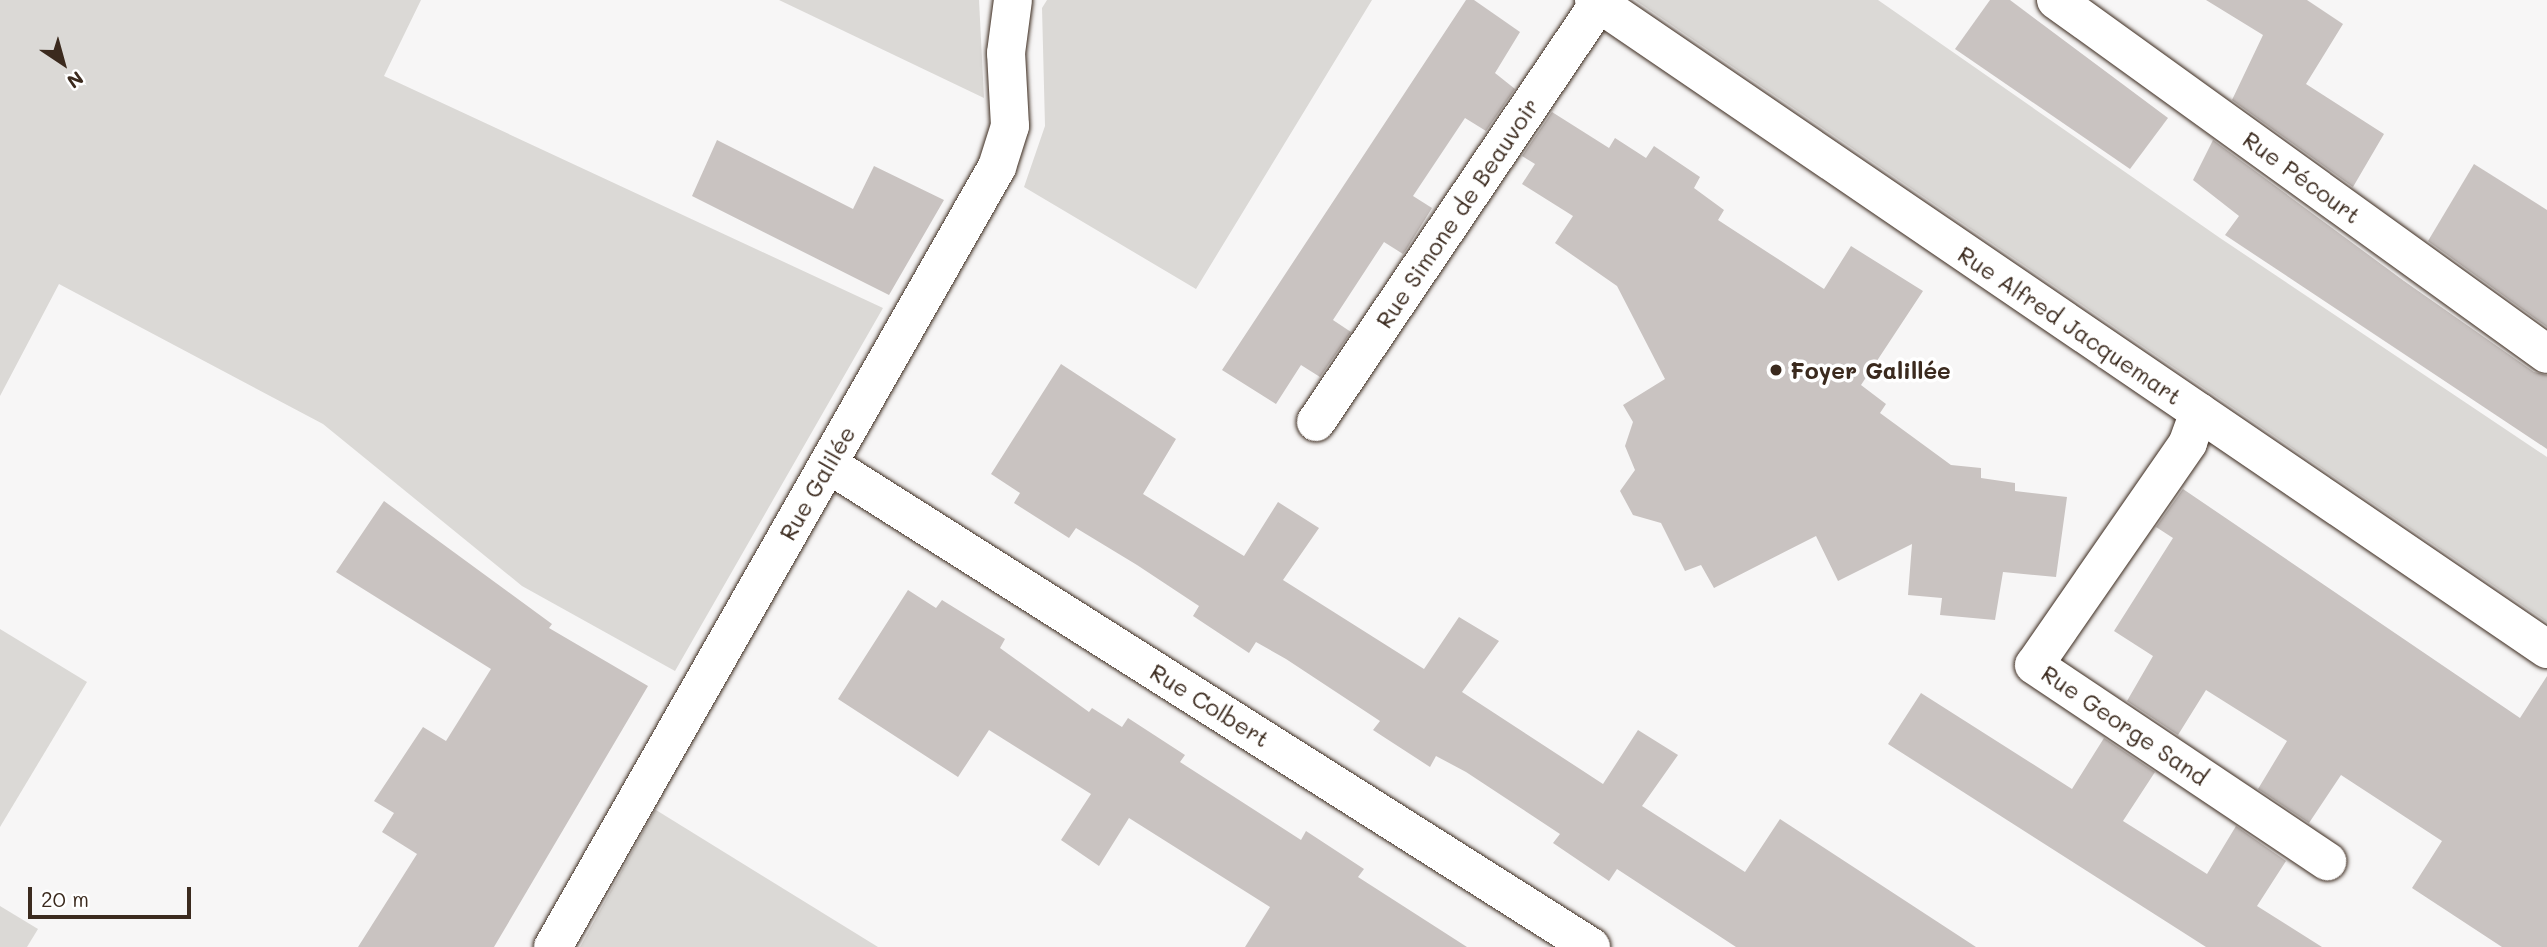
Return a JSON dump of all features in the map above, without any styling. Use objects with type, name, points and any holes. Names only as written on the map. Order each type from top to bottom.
[{"type":"street","name":"Rue Galilée","points":[[553,947],[997,167],[1010,126],[1006,53],[1013,0]]},
{"type":"street","name":"Rue Pécourt","points":[[2056,0],[2547,354]]},
{"type":"street","name":"Rue Alfred Jacquemart","points":[[1596,2],[2547,649]]},
{"type":"street","name":"Rue Simone de Beauvoir","points":[[1316,422],[1596,2]]},
{"type":"street","name":"Rue George Sand","points":[[2199,412],[2188,443],[2034,665],[2327,860]]},
{"type":"street","name":"Rue Colbert","points":[[828,464],[1591,947]]},
{"type":"shaded area","points":[[0,0],[421,0],[384,76],[883,308],[675,671],[522,586],[323,424],[59,284],[0,396]]},
{"type":"shaded area","points":[[779,0],[979,0],[984,98]]},
{"type":"shaded area","points":[[1047,0],[1372,0],[1196,289],[1024,187],[1045,126],[1042,8]]},
{"type":"shaded area","points":[[1635,0],[1878,0],[2220,238],[2547,457],[2547,622]]},
{"type":"shaded area","points":[[0,629],[87,682],[0,827]]},
{"type":"shaded area","points":[[656,810],[878,947],[580,947]]},
{"type":"shaded area","points":[[0,906],[38,929],[27,947],[0,947]]},
{"type":"building","points":[[1466,0],[1474,0],[1520,32],[1495,73],[1515,89],[1486,131],[1465,118],[1413,196],[1432,208],[1406,250],[1403,254],[1384,242],[1333,320],[1351,332],[1320,377],[1301,365],[1276,404],[1222,370]]},
{"type":"building","points":[[1990,0],[2010,0],[2168,118],[2130,169],[1955,49]]},
{"type":"building","points":[[2206,0],[2307,0],[2343,24],[2306,84],[2384,134],[2353,187],[2232,100],[2263,35]]},
{"type":"building","name":"Foyer Galillée","points":[[1552,112],[1609,148],[1615,138],[1646,158],[1654,146],[1700,177],[1694,188],[1724,210],[1718,220],[1824,289],[1851,246],[1923,291],[1861,385],[1886,404],[1880,413],[1951,465],[1981,468],[1981,478],[2015,483],[2015,491],[2067,497],[2056,577],[2003,572],[1995,620],[1940,615],[1942,598],[1908,595],[1912,544],[1838,581],[1816,536],[1714,588],[1701,565],[1685,571],[1661,523],[1633,515],[1620,491],[1635,470],[1625,446],[1633,422],[1623,405],[1665,379],[1617,286],[1555,243],[1573,216],[1522,184],[1535,164],[1522,156]]},
{"type":"building","points":[[717,140],[853,209],[874,166],[944,200],[889,295],[692,196]]},
{"type":"building","points":[[2213,140],[2404,281],[2534,372],[2547,375],[2547,449],[2225,235],[2239,216],[2193,180]]},
{"type":"building","points":[[2474,164],[2547,210],[2547,327],[2428,241]]},
{"type":"building","points":[[1061,364],[1176,439],[1143,494],[1244,556],[1278,502],[1319,528],[1283,580],[1424,669],[1459,617],[1499,641],[1462,692],[1603,784],[1638,730],[1678,755],[1642,806],[1745,872],[1780,819],[1976,947],[1736,947],[1617,869],[1609,881],[1553,843],[1560,834],[1466,772],[1436,756],[1430,767],[1373,730],[1380,721],[1286,659],[1256,642],[1249,653],[1193,616],[1199,606],[1137,565],[1076,528],[1069,538],[1014,503],[1020,493],[991,474]]},
{"type":"building","points":[[2183,489],[2520,718],[2547,676],[2547,947],[2502,947],[2412,888],[2442,841],[2341,775],[2309,823],[2258,789],[2287,741],[2206,690],[2178,735],[2127,701],[2153,656],[2114,631],[2173,538],[2156,527]]},
{"type":"building","points":[[384,501],[552,624],[549,628],[648,686],[494,947],[358,947],[417,854],[382,832],[394,813],[374,801],[423,727],[446,741],[491,669],[336,572]]},
{"type":"building","points":[[908,590],[936,608],[942,600],[1005,639],[1000,648],[1089,712],[1092,708],[1122,727],[1128,718],[1185,755],[1180,762],[1301,840],[1306,831],[1364,869],[1358,877],[1467,947],[1245,947],[1270,907],[1129,818],[1099,866],[1061,840],[1091,794],[989,730],[958,777],[838,699]]},
{"type":"building","points":[[1921,693],[2072,789],[2104,738],[2155,772],[2123,821],[2207,874],[2236,826],[2286,861],[2257,906],[2322,947],[2206,947],[1888,744]]},
{"type":"place","name":"Foyer Galillée","points":[[1776,370]]}]
